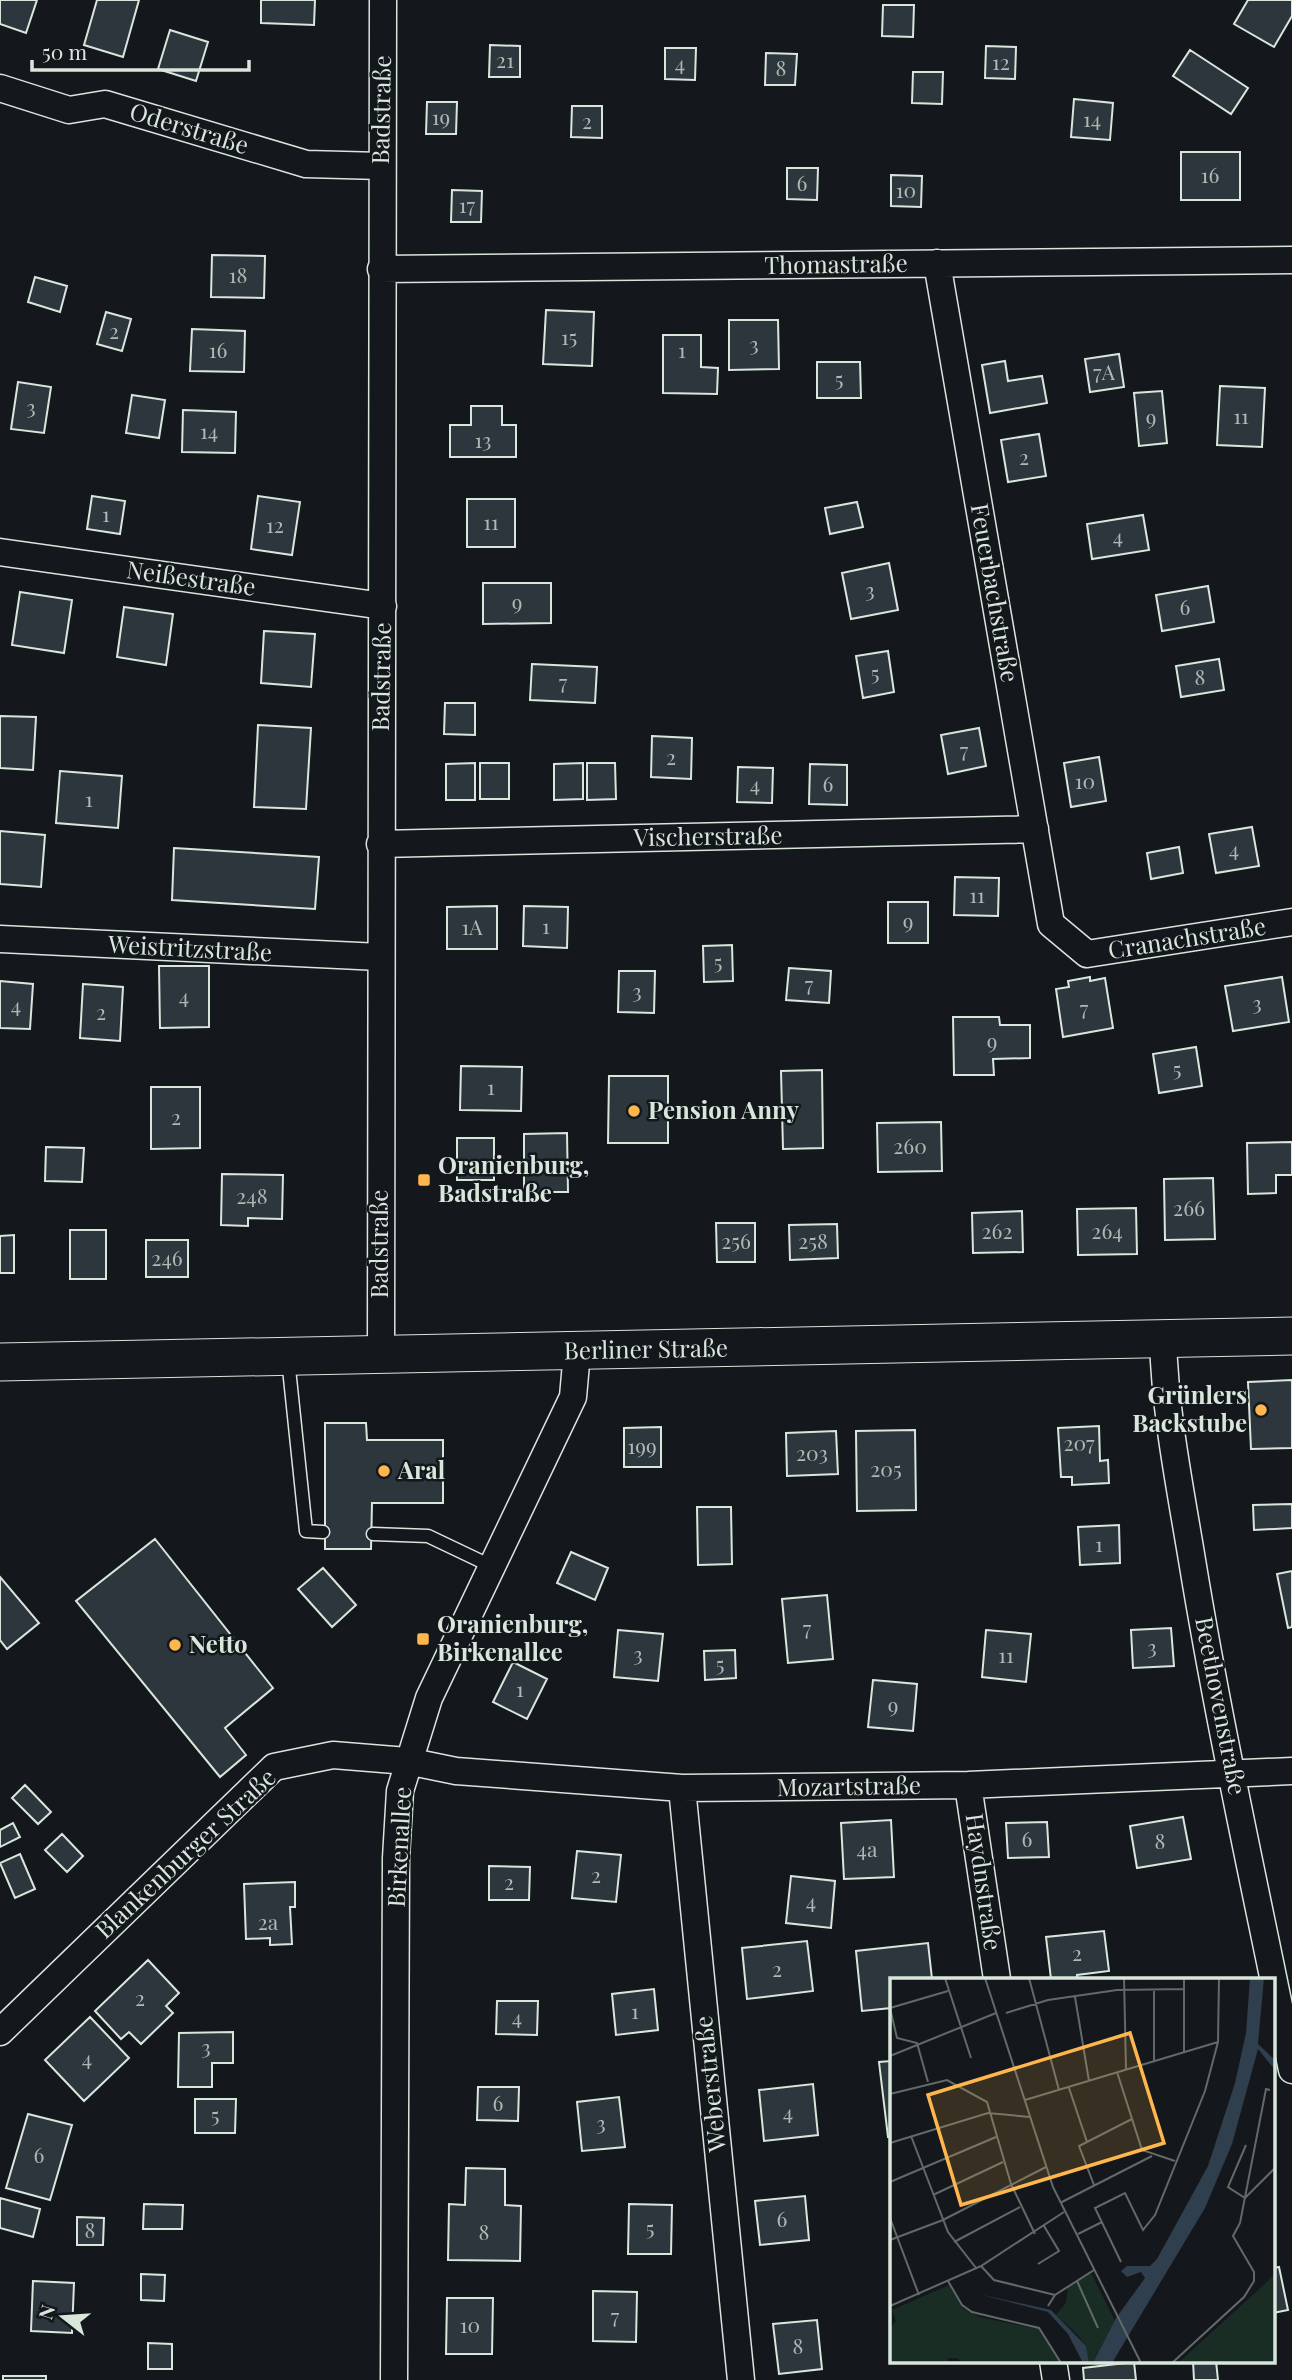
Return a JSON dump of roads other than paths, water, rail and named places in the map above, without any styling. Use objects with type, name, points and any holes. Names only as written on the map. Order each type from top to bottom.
[{"type":"main road","name":"Berliner Straße","points":[[0,1362],[1292,1336]]},
{"type":"street","name":"Badstraße","points":[[381,1354],[383,0]]},
{"type":"street","name":"Oderstraße","points":[[0,88],[69,110],[105,104],[306,164],[381,166]]},
{"type":"street","name":"Thomastraße","points":[[381,269],[1292,260]]},
{"type":"street","name":"Feuerbachstraße","points":[[937,263],[1051,924]]},
{"type":"street","name":"Neißestraße","points":[[0,552],[383,606]]},
{"type":"street","name":"Vischerstraße","points":[[380,844],[1035,829]]},
{"type":"street","name":"Cranachstraße","points":[[1051,924],[1087,954],[1292,922]]},
{"type":"street","name":"Weistritzstraße","points":[[0,939],[380,957]]},
{"type":"street","name":"Beethovenstraße","points":[[1163,1339],[1170,1419],[1218,1717],[1233,1774],[1274,1978]]},
{"type":"street","name":"Birkenallee","points":[[394,2380],[396,1858],[400,1791],[407,1761],[429,1698],[573,1397],[577,1352]]},
{"type":"street","name":"Blankenburger Straße","points":[[0,2032],[274,1767],[333,1755],[407,1761]]},
{"type":"street","name":"Mozartstraße","points":[[407,1761],[456,1771],[682,1788],[968,1785],[1292,1771]]},
{"type":"street","name":"Haydnstraße","points":[[968,1785],[997,1978]]},
{"type":"street","name":"Weberstraße","points":[[682,1788],[741,2380]]},
{"type":"street","name":"Beethovenstraße","points":[[1274,1980],[1292,2070]]},
{"type":"street","points":[[1053,2362],[1056,2380]]},
{"type":"lane","points":[[288,1355],[306,1531],[323,1532]]},
{"type":"lane","points":[[373,1534],[428,1536],[491,1566]]},
{"type":"place","name":"Pension Anny","points":[[634,1111]]},
{"type":"place","name":"Oranienburg, Badstraße","points":[[424,1180]]},
{"type":"place","name":"Grünlers Backstube","points":[[1261,1410]]},
{"type":"place","name":"Aral","points":[[384,1471]]},
{"type":"place","name":"Oranienburg, Birkenallee","points":[[423,1639]]},
{"type":"place","name":"Netto","points":[[175,1645]]}]
